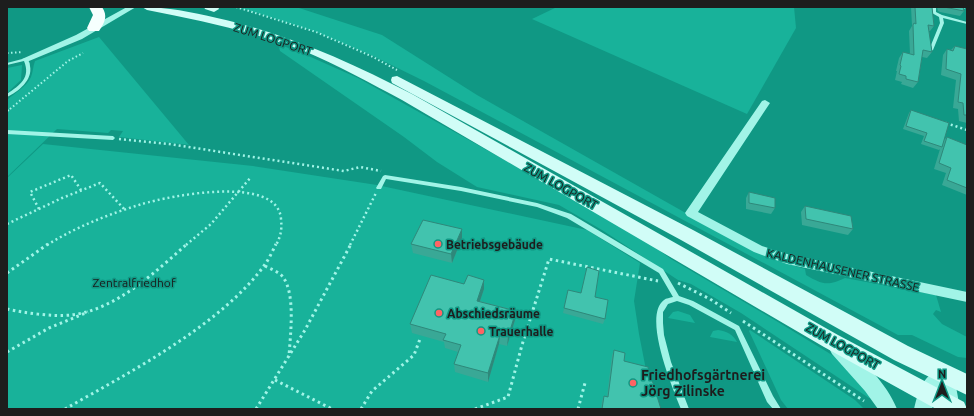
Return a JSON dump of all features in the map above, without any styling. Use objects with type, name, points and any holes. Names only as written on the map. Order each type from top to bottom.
[{"type":"highway","points":[[94,28],[100,18],[99,11],[95,7]]},
{"type":"main road","name":"ZUM LOGPORT","points":[[147,7],[199,17],[253,31],[295,44],[350,68],[407,98],[831,340],[925,401],[953,408]]},
{"type":"main road","name":"ZUM LOGPORT","points":[[209,8],[308,38],[359,60],[538,155],[901,353],[967,385]]},
{"type":"street","points":[[26,59],[79,37],[132,7]]},
{"type":"street","name":"KALDENHAUSENER STRASSE","points":[[764,103],[691,213],[758,249],[787,259],[967,298]]},
{"type":"street","points":[[831,340],[867,378],[885,404]]},
{"type":"street","points":[[925,401],[928,390],[945,375],[953,408]]},
{"type":"lane","points":[[934,7],[934,13],[967,23]]},
{"type":"lane","points":[[931,50],[942,23],[941,16]]},
{"type":"lane","points":[[7,64],[26,59],[29,73],[26,80],[7,96]]},
{"type":"lane","points":[[7,132],[113,138]]},
{"type":"lane","points":[[379,188],[384,177],[461,189],[537,205],[569,216],[661,271],[677,298]]},
{"type":"lane","points":[[685,409],[661,337],[660,311],[666,302],[677,298],[691,303],[736,328],[770,399],[777,409]]},
{"type":"path","points":[[964,7],[967,10]]},
{"type":"path","points":[[7,111],[68,61],[83,53]]},
{"type":"path","points":[[939,121],[967,130]]},
{"type":"path","points":[[113,138],[169,144],[344,171],[360,167],[367,168],[380,170],[384,177]]},
{"type":"path","points":[[39,209],[30,192],[71,175],[81,190]]},
{"type":"path","points":[[7,352],[48,328],[100,307],[141,284],[211,224],[251,177]]},
{"type":"path","points":[[7,224],[81,190],[100,183],[125,210]]},
{"type":"path","points":[[256,409],[289,359],[334,277],[379,188]]},
{"type":"path","points":[[7,273],[31,255],[81,226],[125,210],[186,194],[212,191],[239,192],[272,200],[281,213],[281,236],[265,266],[249,284],[188,335],[65,409]]},
{"type":"path","points":[[475,409],[508,397],[528,323],[549,259],[662,282],[673,280],[710,299],[872,406],[885,404]]},
{"type":"path","points":[[265,266],[283,276],[288,285],[291,332],[289,359]]},
{"type":"path","points":[[7,309],[27,313],[71,315],[100,307]]},
{"type":"path","points":[[361,409],[372,391],[414,355],[420,339]]},
{"type":"path","points":[[275,380],[332,409]]},
{"type":"path","points":[[578,409],[585,383]]},
{"type":"green space","points":[[238,7],[296,7],[382,35],[477,95],[684,212],[783,262],[805,269],[806,275],[817,281],[830,283],[845,278],[936,295],[941,312],[936,310],[933,314],[942,324],[967,337],[967,358],[958,357],[912,335],[898,335],[424,81],[371,55],[314,31]]},
{"type":"green space","points":[[557,7],[794,7],[796,28],[747,114],[532,19]]},
{"type":"green space","points":[[99,37],[189,145],[119,137],[123,131],[111,130],[108,133],[57,129],[7,177],[7,100],[29,80],[32,75],[35,61]]},
{"type":"green space","points":[[278,44],[358,78],[645,240],[671,259],[837,358],[874,398],[869,398],[741,313],[691,284],[678,280],[602,230],[559,205],[477,187],[437,162],[404,137],[280,51]]},
{"type":"green space","points":[[22,65],[21,80],[7,93],[7,68]]},
{"type":"green space","name":"Zentralfriedhof","points":[[43,144],[253,166],[377,185],[587,230],[640,263],[634,301],[647,375],[659,409],[7,409],[7,178]]},
{"type":"green space","points":[[678,311],[690,315],[695,323],[668,318],[673,312]]},
{"type":"green space","points":[[718,330],[729,333],[737,342],[710,337],[713,331]]},
{"type":"green space","points":[[750,330],[855,400],[864,409],[788,409],[781,400],[749,331]]},
{"type":"building","points":[[915,7],[932,7],[934,26],[928,25],[932,52],[923,50],[918,82],[906,79],[906,76],[899,74],[903,52],[914,55],[913,25],[914,23],[916,24]]},
{"type":"building","points":[[944,7],[963,7],[964,11]]},
{"type":"building","points":[[955,46],[967,49],[967,115],[964,115],[963,103],[958,102],[961,74],[946,69],[947,49],[953,51]]},
{"type":"building","points":[[911,110],[949,123],[942,147],[924,141],[927,133],[906,126]]},
{"type":"building","points":[[947,137],[967,145],[967,188],[947,180],[951,168],[939,163]]},
{"type":"building","points":[[749,192],[775,198],[775,208],[749,203]]},
{"type":"building","points":[[805,206],[851,216],[853,229],[806,219]]},
{"type":"building","name":"Betriebsgebäude","points":[[423,220],[462,229],[451,254],[411,244]]},
{"type":"building","points":[[587,267],[599,271],[595,297],[608,300],[605,319],[564,308],[568,290],[581,293]]},
{"type":"building","points":[[431,275],[464,284],[468,275],[484,280],[477,301],[516,311],[508,337],[500,335],[488,373],[454,364],[461,345],[443,340],[446,334],[410,324]]},
{"type":"building","points":[[614,350],[625,353],[624,361],[648,367],[661,409],[602,409],[604,396],[608,397]]},
{"type":"place","name":"Betriebsgebäude","points":[[438,244]]},
{"type":"place","name":"Abschiedsräume","points":[[439,313]]},
{"type":"place","name":"Trauerhalle","points":[[481,331]]},
{"type":"place","name":"Friedhofsgärtnerei Jörg Zilinske","points":[[633,383]]}]
